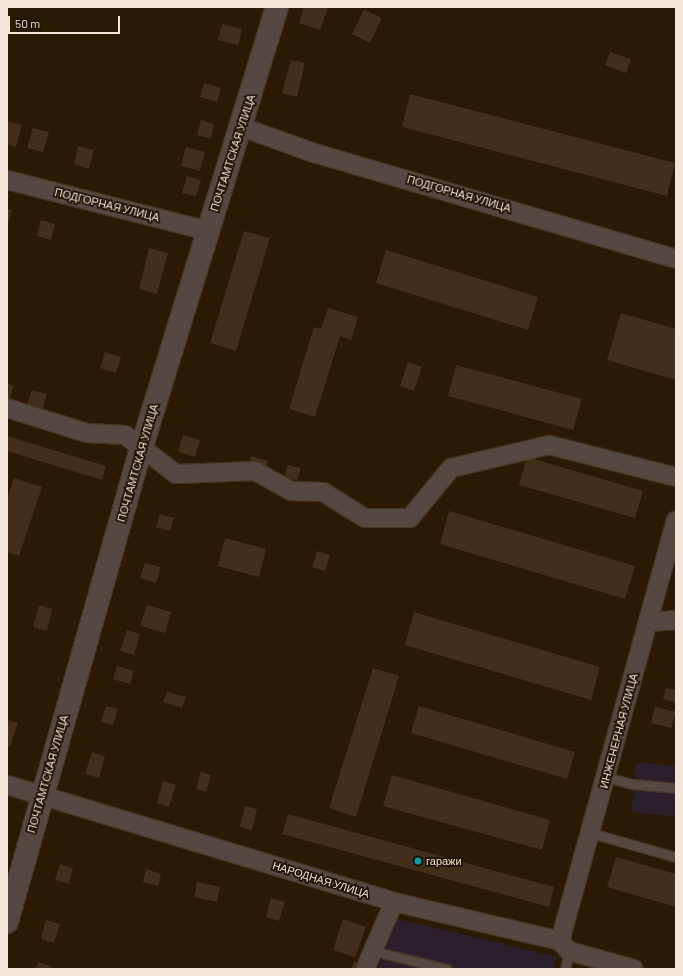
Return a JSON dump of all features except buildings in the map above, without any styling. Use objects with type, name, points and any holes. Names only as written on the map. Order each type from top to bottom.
[{"type":"street","name":"ПОЧТАМТСКАЯ УЛИЦА","points":[[7,922],[41,796],[142,446],[208,231],[242,127],[277,7]]},
{"type":"street","name":"ПОДГОРНАЯ УЛИЦА","points":[[242,127],[314,153],[676,259]]},
{"type":"street","name":"ПОДГОРНАЯ УЛИЦА","points":[[7,180],[208,231]]},
{"type":"street","points":[[7,408],[87,433],[125,435],[142,446],[176,474],[255,471],[291,491],[322,492],[365,518],[410,518],[451,468],[549,445],[676,477]]},
{"type":"street","name":"ИНЖЕНЕРНАЯ УЛИЦА","points":[[565,946],[591,833],[676,521]]},
{"type":"street","points":[[649,622],[676,620]]},
{"type":"street","name":"НАРОДНАЯ УЛИЦА","points":[[7,785],[394,902],[565,946],[634,969]]},
{"type":"street","points":[[365,969],[394,902]]},
{"type":"lane","points":[[606,777],[633,784],[676,788]]},
{"type":"lane","points":[[591,833],[676,857]]},
{"type":"lane","points":[[564,969],[565,946]]},
{"type":"lane","points":[[372,951],[447,969]]},
{"type":"shaded area","points":[[636,762],[676,766],[676,817],[631,812]]},
{"type":"shaded area","points":[[397,919],[557,957],[554,969],[377,969]]},
{"type":"place","name":"гаражи","points":[[418,861]]}]
